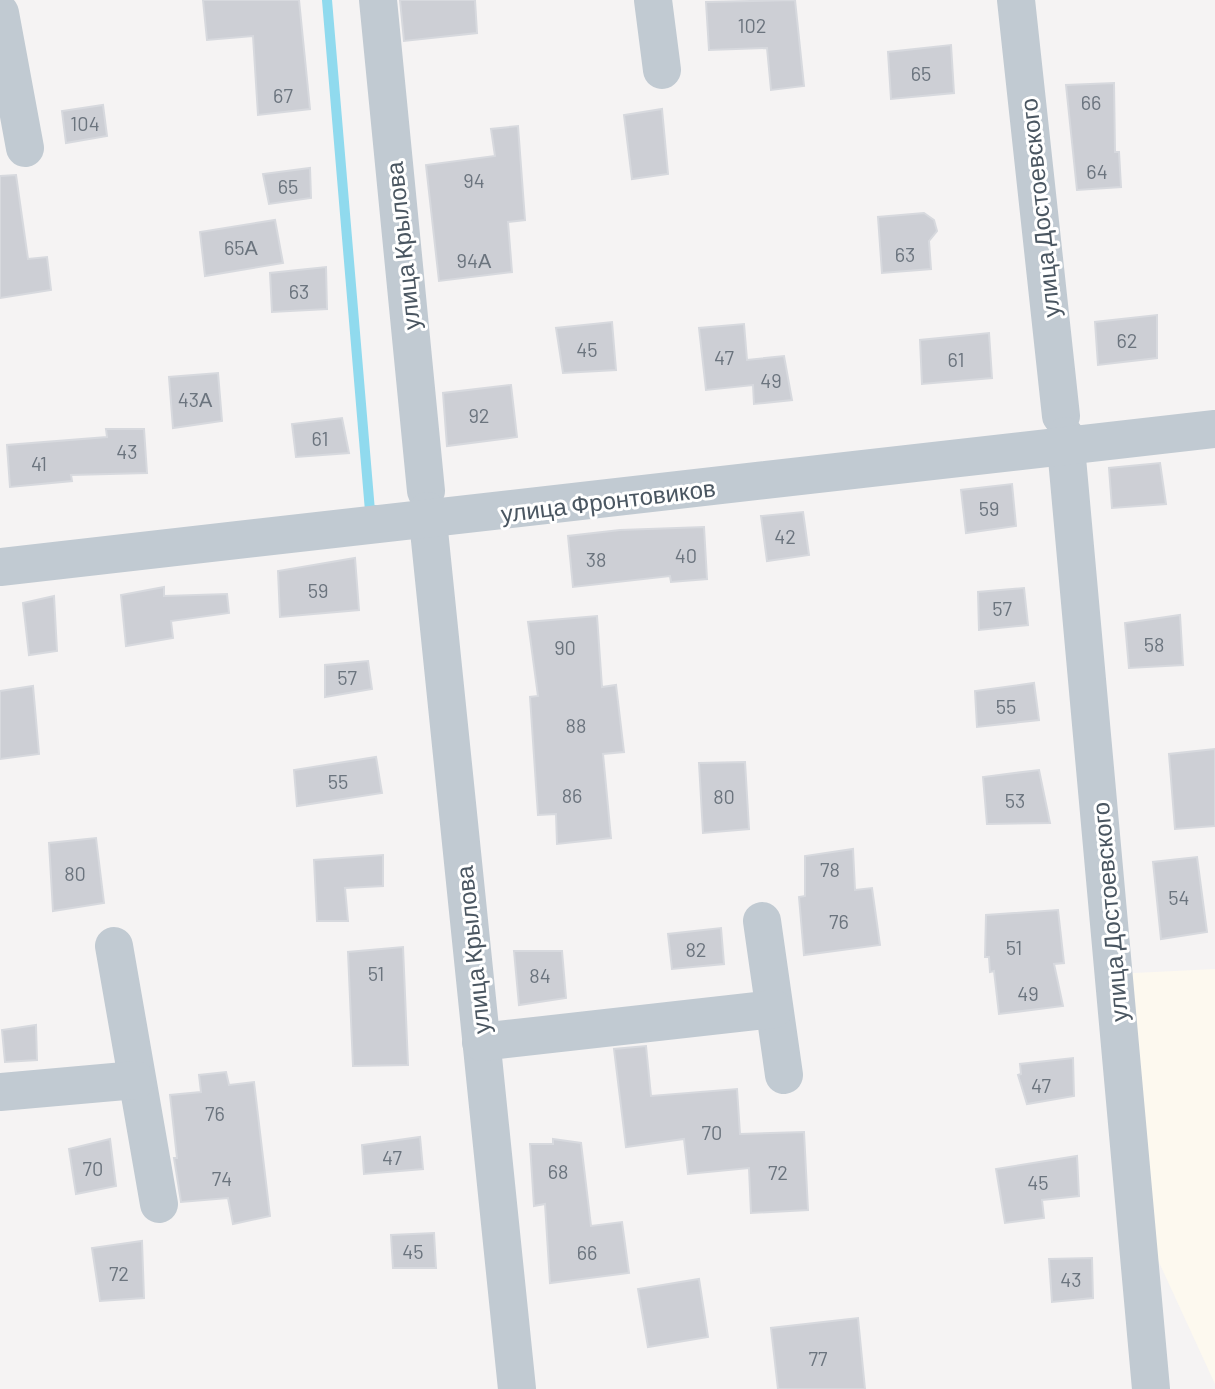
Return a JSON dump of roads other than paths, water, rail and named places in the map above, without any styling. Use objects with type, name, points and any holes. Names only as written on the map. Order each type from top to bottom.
[{"type":"street","name":"улица Крылова","points":[[378,0],[517,1389]]},
{"type":"street","points":[[653,0],[662,70]]},
{"type":"street","name":"улица Достоевского","points":[[1016,0],[1064,433],[1151,1389]]},
{"type":"street","points":[[0,17],[25,148]]},
{"type":"street","name":"улица Фронтовиков","points":[[0,567],[427,508],[1064,433],[1215,429]]},
{"type":"street","points":[[762,921],[784,1075]]},
{"type":"street","points":[[114,946],[159,1204]]},
{"type":"street","points":[[481,1042],[774,1009]]},
{"type":"street","points":[[0,1092],[136,1080]]},
{"type":"waterway","points":[[327,0],[370,511],[375,510]]}]
